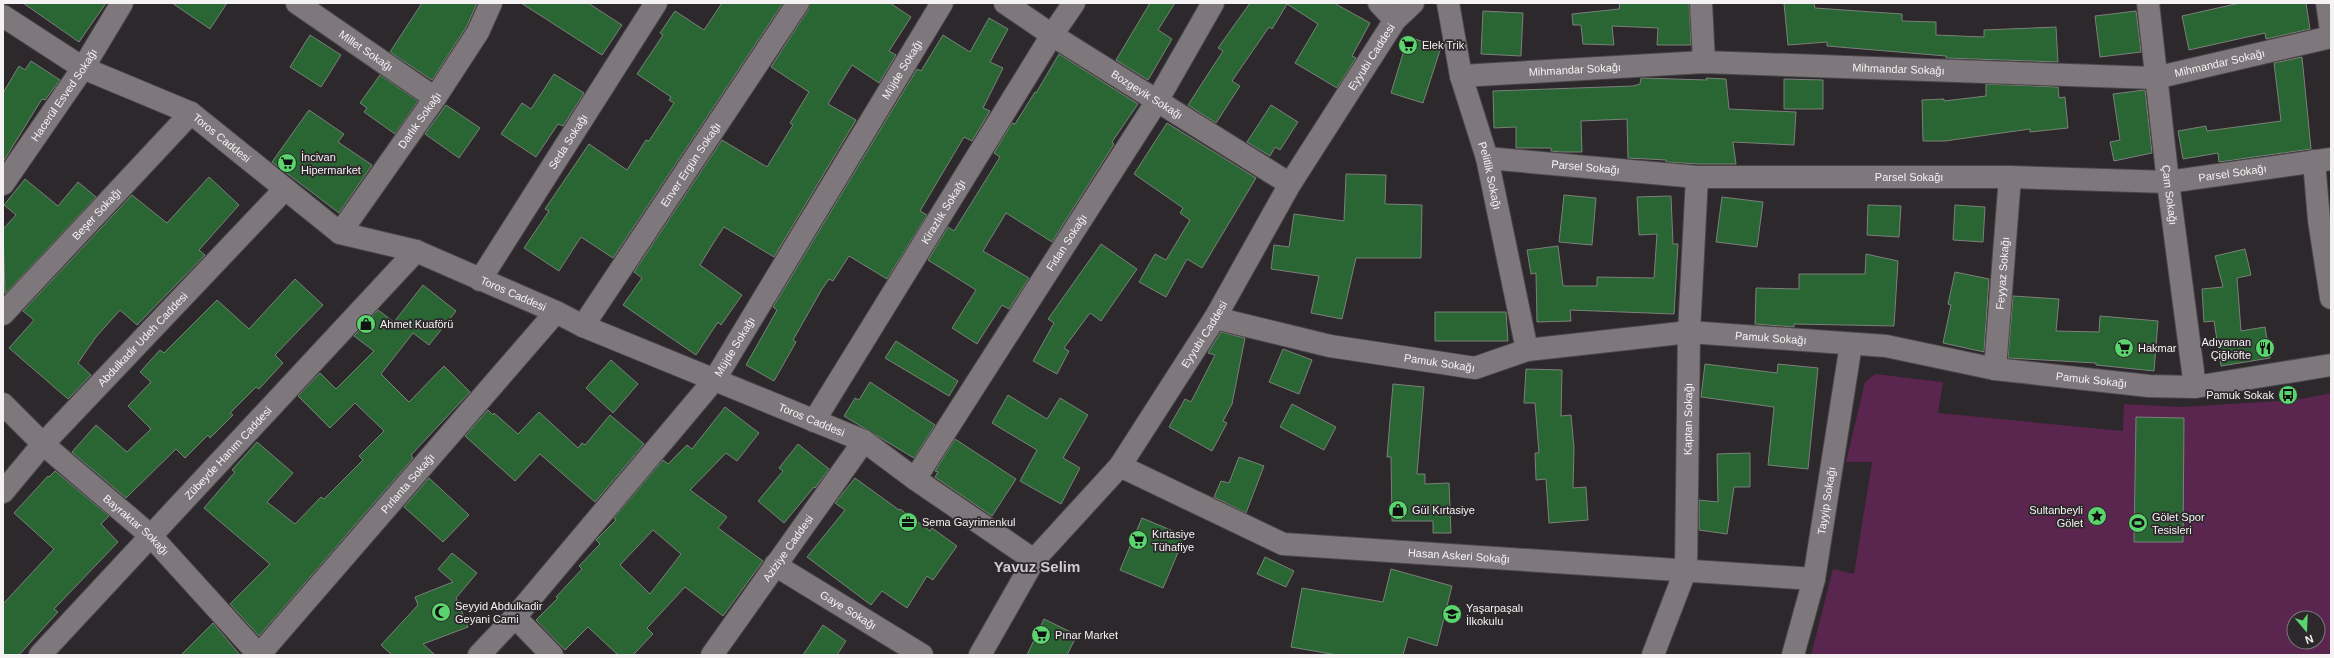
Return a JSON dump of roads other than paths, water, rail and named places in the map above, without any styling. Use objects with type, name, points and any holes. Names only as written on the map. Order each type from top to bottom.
[{"type":"street","name":"Hacerül Esved Sokağı","points":[[3,184],[83,68],[122,3]]},
{"type":"street","name":"Millet Sokağı","points":[[297,3],[435,98]]},
{"type":"street","name":"Darlık Sokağı","points":[[340,233],[435,98],[478,32],[491,3]]},
{"type":"street","name":"Seda Sokağı","points":[[480,280],[656,3]]},
{"type":"street","name":"Enver Ergün Sokağı","points":[[582,326],[798,3]]},
{"type":"street","name":"Müjde Sokağı","points":[[479,655],[515,617],[715,380],[942,3]]},
{"type":"street","name":"Bozgeyik Sokağı","points":[[1005,3],[1052,35],[1290,184]]},
{"type":"street","name":"Kirazlık Sokağı","points":[[814,421],[1052,35],[1074,3]]},
{"type":"street","name":"Fidan Sokağı","points":[[914,479],[1157,101],[1213,3]]},
{"type":"street","points":[[1379,3],[1395,20]]},
{"type":"street","name":"Eyyubi Caddesi","points":[[980,655],[1034,560],[1120,466],[1215,318],[1290,184],[1395,20],[1413,3]]},
{"type":"street","name":"Pelitlik Sokağı","points":[[1448,3],[1461,76],[1487,158],[1527,350]]},
{"type":"street","points":[[1701,3],[1704,62]]},
{"type":"street","name":"Çam Sokağı","points":[[2148,3],[2155,78],[2195,387]]},
{"type":"street","points":[[2327,3],[2331,31]]},
{"type":"street","name":"Toros Caddesi","points":[[3,16],[83,68],[191,113],[340,233],[416,251],[556,312],[582,326],[864,441],[914,479],[1034,560]]},
{"type":"street","name":"Mihmandar Sokağı","points":[[1461,76],[1704,62],[2155,78],[2331,37]]},
{"type":"street","name":"Beşer Sokağı","points":[[3,314],[191,113]]},
{"type":"street","name":"Parsel Sokağı","points":[[1487,158],[1697,177],[2010,177],[2168,182],[2323,160]]},
{"type":"street","points":[[2323,160],[2319,220],[2331,298]]},
{"type":"street","name":"Kaptan Sokağı","points":[[1653,655],[1686,569],[1689,332],[1697,177]]},
{"type":"street","name":"Feyyaz Sokağı","points":[[1995,370],[2010,177]]},
{"type":"street","name":"Abdulkadir Udeh Caddesi","points":[[3,492],[43,444],[285,189]]},
{"type":"street","name":"Zübeyde Hanım Caddesi","points":[[40,655],[416,251]]},
{"type":"street","name":"Pırlanta Sokağı","points":[[259,655],[556,312]]},
{"type":"street","name":"Pamuk Sokağı","points":[[1215,318],[1330,346],[1475,368],[1527,350],[1689,332],[1886,346],[1995,370],[2149,386],[2195,387],[2331,365]]},
{"type":"street","name":"Tayyip Sokağı","points":[[1793,655],[1814,579],[1851,344]]},
{"type":"street","name":"Bayraktar Sokağı","points":[[3,404],[43,444],[151,536],[259,655]]},
{"type":"street","name":"Aziziye Caddesi","points":[[712,655],[864,441]]},
{"type":"street","name":"Hasan Askeri Sokağı","points":[[1120,466],[1283,544],[1686,569],[1814,579]]},
{"type":"street","name":"Gaye Sokağı","points":[[775,565],[922,655]]},
{"type":"street","points":[[515,617],[552,655]]},
{"type":"place","name":"Elek Trik","points":[[1408,45]]},
{"type":"place","name":"İncivan Hipermarket","points":[[287,163]]},
{"type":"place","name":"Ahmet Kuaförü","points":[[366,324]]},
{"type":"place","name":"Hakmar","points":[[2124,348]]},
{"type":"place","name":"Adıyaman Çiğköfte","points":[[2265,348]]},
{"type":"place","name":"Pamuk Sokak","points":[[2288,395]]},
{"type":"place","name":"Gül Kırtasiye","points":[[1398,510]]},
{"type":"place","name":"Sultanbeyli Gölet","points":[[2097,516]]},
{"type":"place","name":"Sema Gayrimenkul","points":[[908,522]]},
{"type":"place","name":"Gölet Spor Tesisleri","points":[[2138,523]]},
{"type":"place","name":"Kırtasiye Tühafiye","points":[[1138,540]]},
{"type":"place","name":"Seyyid Abdulkadir Geyani Cami","points":[[441,612]]},
{"type":"place","name":"Yaşarpaşalı İlkokulu","points":[[1452,614]]},
{"type":"place","name":"Pınar Market","points":[[1041,635]]},
{"type":"district","name":"Yavuz Selim","points":[[1037,567]]}]
